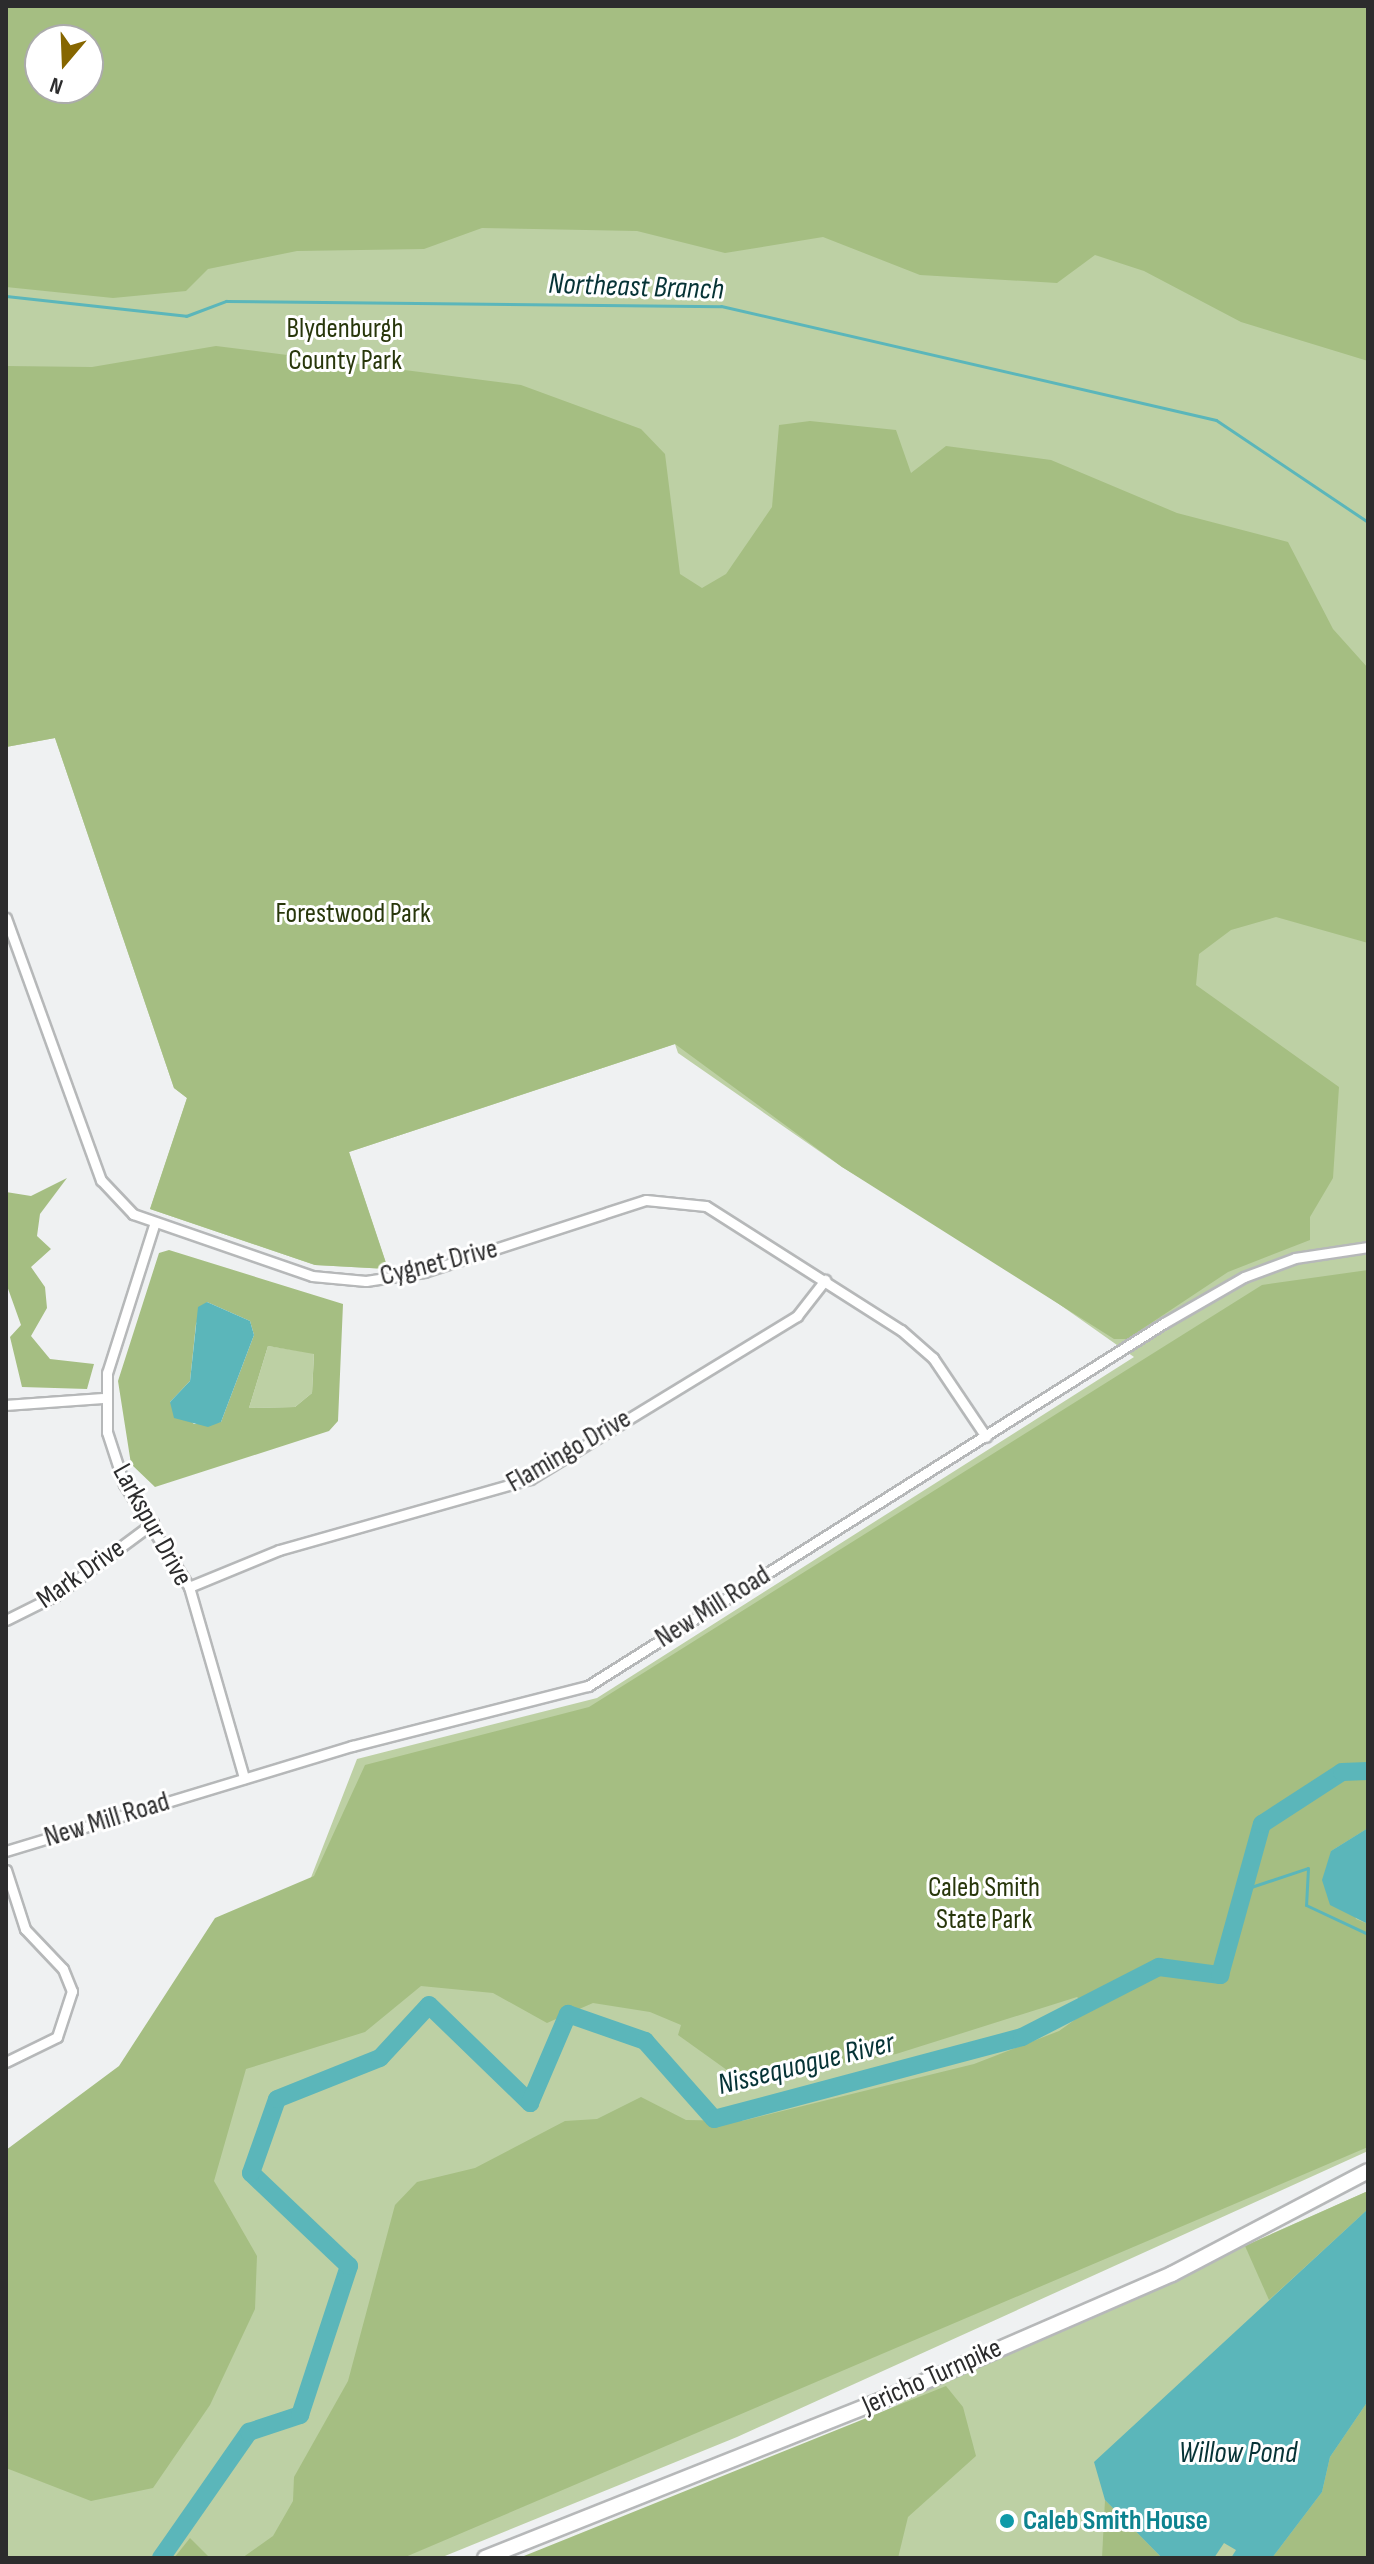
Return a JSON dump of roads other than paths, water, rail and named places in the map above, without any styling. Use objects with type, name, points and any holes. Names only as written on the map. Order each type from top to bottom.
[{"type":"main road","name":"Jericho Turnpike","points":[[485,2558],[880,2401],[1172,2274],[1368,2171]]},
{"type":"street","name":"Cygnet Drive","points":[[6,918],[101,1180],[114,1200],[154,1225],[312,1276],[366,1281],[424,1272],[646,1200],[679,1200],[730,1218],[825,1280],[933,1358],[986,1437]]},
{"type":"street","name":"Larkspur Drive","points":[[154,1225],[102,1398],[115,1466],[153,1523],[189,1587],[244,1778]]},
{"type":"street","name":"New Mill Road","points":[[6,1851],[244,1778],[588,1686],[1244,1277],[1295,1258],[1368,1247]]},
{"type":"street","name":"Flamingo Drive","points":[[189,1587],[279,1550],[530,1479],[797,1316],[825,1280]]},
{"type":"street","points":[[6,1405],[102,1398]]},
{"type":"street","name":"Mark Drive","points":[[6,1620],[56,1595],[153,1523]]},
{"type":"street","points":[[6,1870],[25,1929],[63,1969],[72,1991],[57,2037],[6,2062]]},
{"type":"water","points":[[207,1302],[250,1321],[254,1335],[221,1422],[208,1427],[174,1418],[170,1402],[190,1381],[198,1307]]},
{"type":"water","points":[[1368,1828],[1368,1924],[1330,1905],[1322,1880],[1331,1851]]},
{"type":"water","name":"Willow Pond","points":[[1368,2209],[1368,2401],[1330,2457],[1322,2492],[1272,2558],[1231,2558],[1236,2550],[1224,2543],[1214,2558],[1162,2558],[1105,2500],[1094,2462]]},
{"type":"waterway","name":"Northeast Branch","points":[[6,296],[186,316],[226,301],[721,306],[1216,420],[1368,522]]},
{"type":"waterway","name":"Nissequogue River","points":[[161,2558],[249,2432],[300,2415],[349,2266],[251,2173],[277,2099],[380,2058],[429,2005],[530,2103],[568,2014],[645,2041],[714,2119],[1022,2037],[1159,1967],[1220,1975],[1262,1824],[1342,1772],[1368,1771]]},
{"type":"waterway","points":[[1245,1889],[1308,1868],[1306,1905],[1368,1934]]},
{"type":"place","name":"Caleb Smith House","points":[[1007,2521]]},
{"type":"park label","name":"Blydenburgh County Park","points":[[345,345]]},
{"type":"park label","name":"Forestwood Park","points":[[353,914]]},
{"type":"park label","name":"Caleb Smith State Park","points":[[984,1904]]}]
